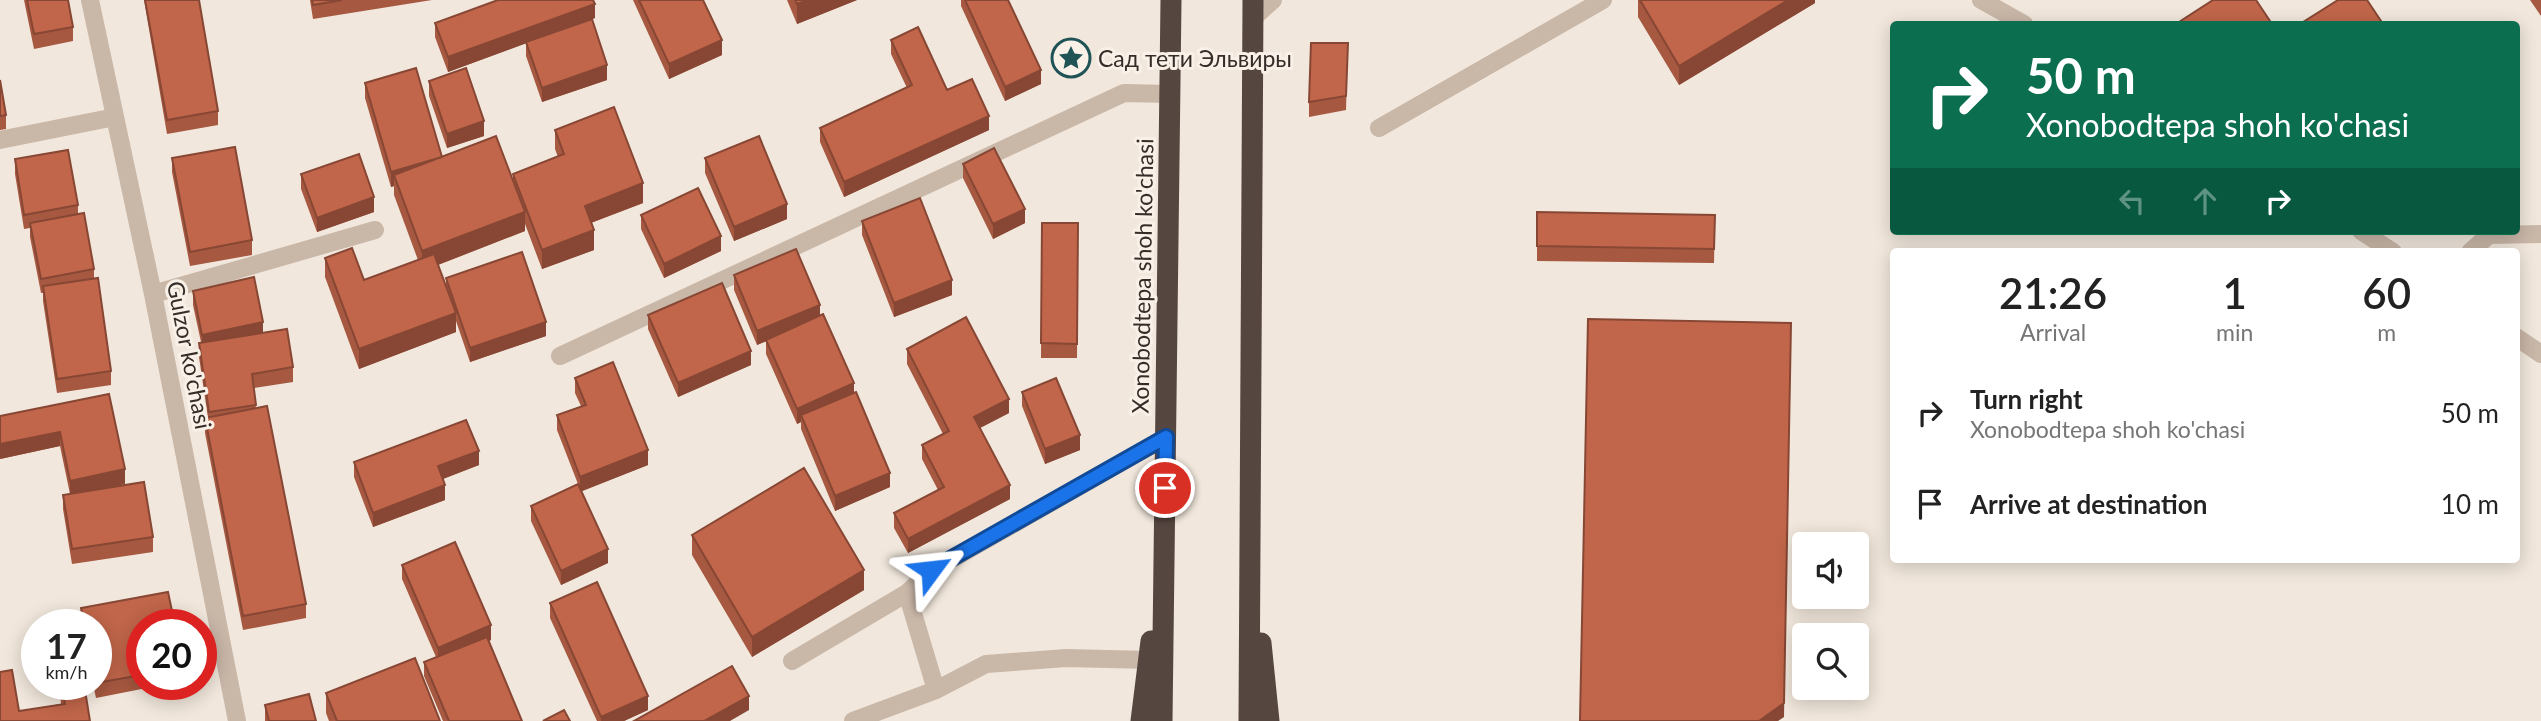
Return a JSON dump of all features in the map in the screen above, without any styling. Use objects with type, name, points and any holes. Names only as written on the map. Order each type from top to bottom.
[{"type":"highway","name":"Xonobodtepa shoh ko'chasi","points":[[1162,721],[1171,0]]},
{"type":"highway","points":[[1249,721],[1253,9]]},
{"type":"highway","points":[[1250,534],[1269,721]]},
{"type":"highway","points":[[1141,721],[1164,538]]},
{"type":"street","name":"Gulzor ko'chasi","points":[[90,0],[153,294],[237,721]]},
{"type":"street","points":[[1253,9],[1273,0]]},
{"type":"street","points":[[1379,128],[1603,0]]},
{"type":"street","points":[[1981,0],[2019,21]]},
{"type":"street","points":[[560,356],[1124,93],[1171,94]]},
{"type":"street","points":[[0,140],[115,117]]},
{"type":"street","points":[[153,294],[375,230]]},
{"type":"street","points":[[2520,234],[2541,234]]},
{"type":"street","points":[[2367,235],[2387,248]]},
{"type":"street","points":[[2474,248],[2489,235]]},
{"type":"street","points":[[2520,340],[2541,354]]},
{"type":"street","points":[[792,662],[906,593],[931,570],[1166,437]]},
{"type":"street","points":[[906,593],[936,690]]},
{"type":"street","points":[[853,721],[936,690],[986,664],[1066,659],[1149,660]]},
{"type":"building","points":[[27,0],[68,0],[73,27],[34,34]]},
{"type":"building","points":[[145,0],[199,0],[218,111],[167,120]]},
{"type":"building","points":[[312,0],[342,0],[313,5]]},
{"type":"building","points":[[498,0],[593,0],[595,4],[448,57],[435,23]]},
{"type":"building","points":[[639,0],[703,0],[722,40],[669,64]]},
{"type":"building","points":[[965,0],[1008,0],[1041,70],[1005,87]]},
{"type":"building","points":[[1640,0],[1788,0],[1679,66]]},
{"type":"building","points":[[2213,0],[2256,0],[2270,21],[2181,21]]},
{"type":"building","points":[[2338,0],[2367,0],[2381,21],[2305,21]]},
{"type":"building","points":[[592,19],[607,65],[542,88],[526,42]]},
{"type":"building","points":[[918,27],[947,90],[972,79],[989,116],[844,182],[820,128],[912,85],[891,40]]},
{"type":"building","points":[[1311,43],[1348,43],[1346,96],[1309,102]]},
{"type":"building","points":[[416,68],[442,157],[391,172],[365,83]]},
{"type":"building","points":[[466,68],[484,121],[447,134],[429,81]]},
{"type":"building","points":[[0,80],[6,115],[0,116]]},
{"type":"building","points":[[614,107],[643,183],[585,206],[594,230],[542,250],[513,174],[564,154],[555,130]]},
{"type":"building","points":[[496,136],[525,212],[422,251],[394,175]]},
{"type":"building","points":[[759,136],[787,204],[734,227],[705,158]]},
{"type":"building","points":[[235,147],[252,240],[190,252],[172,158]]},
{"type":"building","points":[[994,148],[1025,209],[993,224],[963,164]]},
{"type":"building","points":[[68,150],[78,205],[24,215],[15,159]]},
{"type":"building","points":[[359,154],[374,197],[317,218],[301,174]]},
{"type":"building","points":[[698,188],[721,236],[664,264],[641,215]]},
{"type":"building","points":[[920,198],[952,280],[894,303],[862,221]]},
{"type":"building","points":[[1537,212],[1715,215],[1714,249],[1537,246]]},
{"type":"building","points":[[84,213],[94,269],[41,279],[30,223]]},
{"type":"building","points":[[1042,223],[1078,223],[1077,344],[1041,343]]},
{"type":"building","points":[[352,248],[364,280],[434,254],[456,313],[359,349],[325,258]]},
{"type":"building","points":[[796,249],[820,305],[757,331],[734,275]]},
{"type":"building","points":[[522,252],[546,322],[470,348],[446,278]]},
{"type":"building","points":[[254,277],[263,322],[202,335],[193,291]]},
{"type":"building","points":[[98,278],[111,371],[57,379],[43,286]]},
{"type":"building","points":[[722,283],[751,351],[678,383],[648,315]]},
{"type":"building","points":[[823,314],[854,383],[797,409],[766,340]]},
{"type":"building","points":[[966,317],[1009,399],[974,417],[1010,485],[908,539],[894,513],[944,487],[922,445],[949,431],[907,349]]},
{"type":"building","points":[[1588,319],[1791,323],[1784,703],[1759,721],[1580,721]]},
{"type":"building","points":[[287,329],[293,367],[252,374],[256,405],[209,412],[199,343]]},
{"type":"building","points":[[613,362],[648,450],[580,477],[557,415],[586,405],[575,378]]},
{"type":"building","points":[[1056,378],[1080,435],[1045,449],[1022,392]]},
{"type":"building","points":[[856,392],[890,473],[835,496],[801,415]]},
{"type":"building","points":[[109,394],[125,469],[70,481],[60,432],[0,444],[0,416]]},
{"type":"building","points":[[267,406],[306,604],[243,616],[205,418]]},
{"type":"building","points":[[466,420],[479,451],[438,466],[445,485],[373,513],[354,462]]},
{"type":"building","points":[[804,468],[864,570],[752,637],[692,535]]},
{"type":"building","points":[[144,482],[153,537],[72,549],[63,495]]},
{"type":"building","points":[[578,484],[608,549],[561,571],[531,506]]},
{"type":"building","points":[[455,542],[491,625],[438,648],[402,565]]},
{"type":"building","points":[[597,582],[648,696],[601,717],[550,603]]},
{"type":"building","points":[[168,592],[172,609],[126,609],[126,678],[112,680],[112,609],[81,608]]},
{"type":"building","points":[[487,637],[522,721],[449,721],[424,662]]},
{"type":"building","points":[[415,658],[440,721],[337,721],[326,693]]},
{"type":"building","points":[[732,666],[749,696],[704,721],[634,721]]},
{"type":"building","points":[[12,670],[19,711],[65,704],[64,700],[87,700],[90,721],[0,721],[0,672]]},
{"type":"building","points":[[309,694],[316,721],[269,721],[265,705]]},
{"type":"building","points":[[564,710],[570,721],[543,721]]},
{"type":"place","name":"Сад тети Эльвиры","points":[[1071,58]]},
{"type":"route","points":[[931,570],[1166,437],[1165,488]]}]
